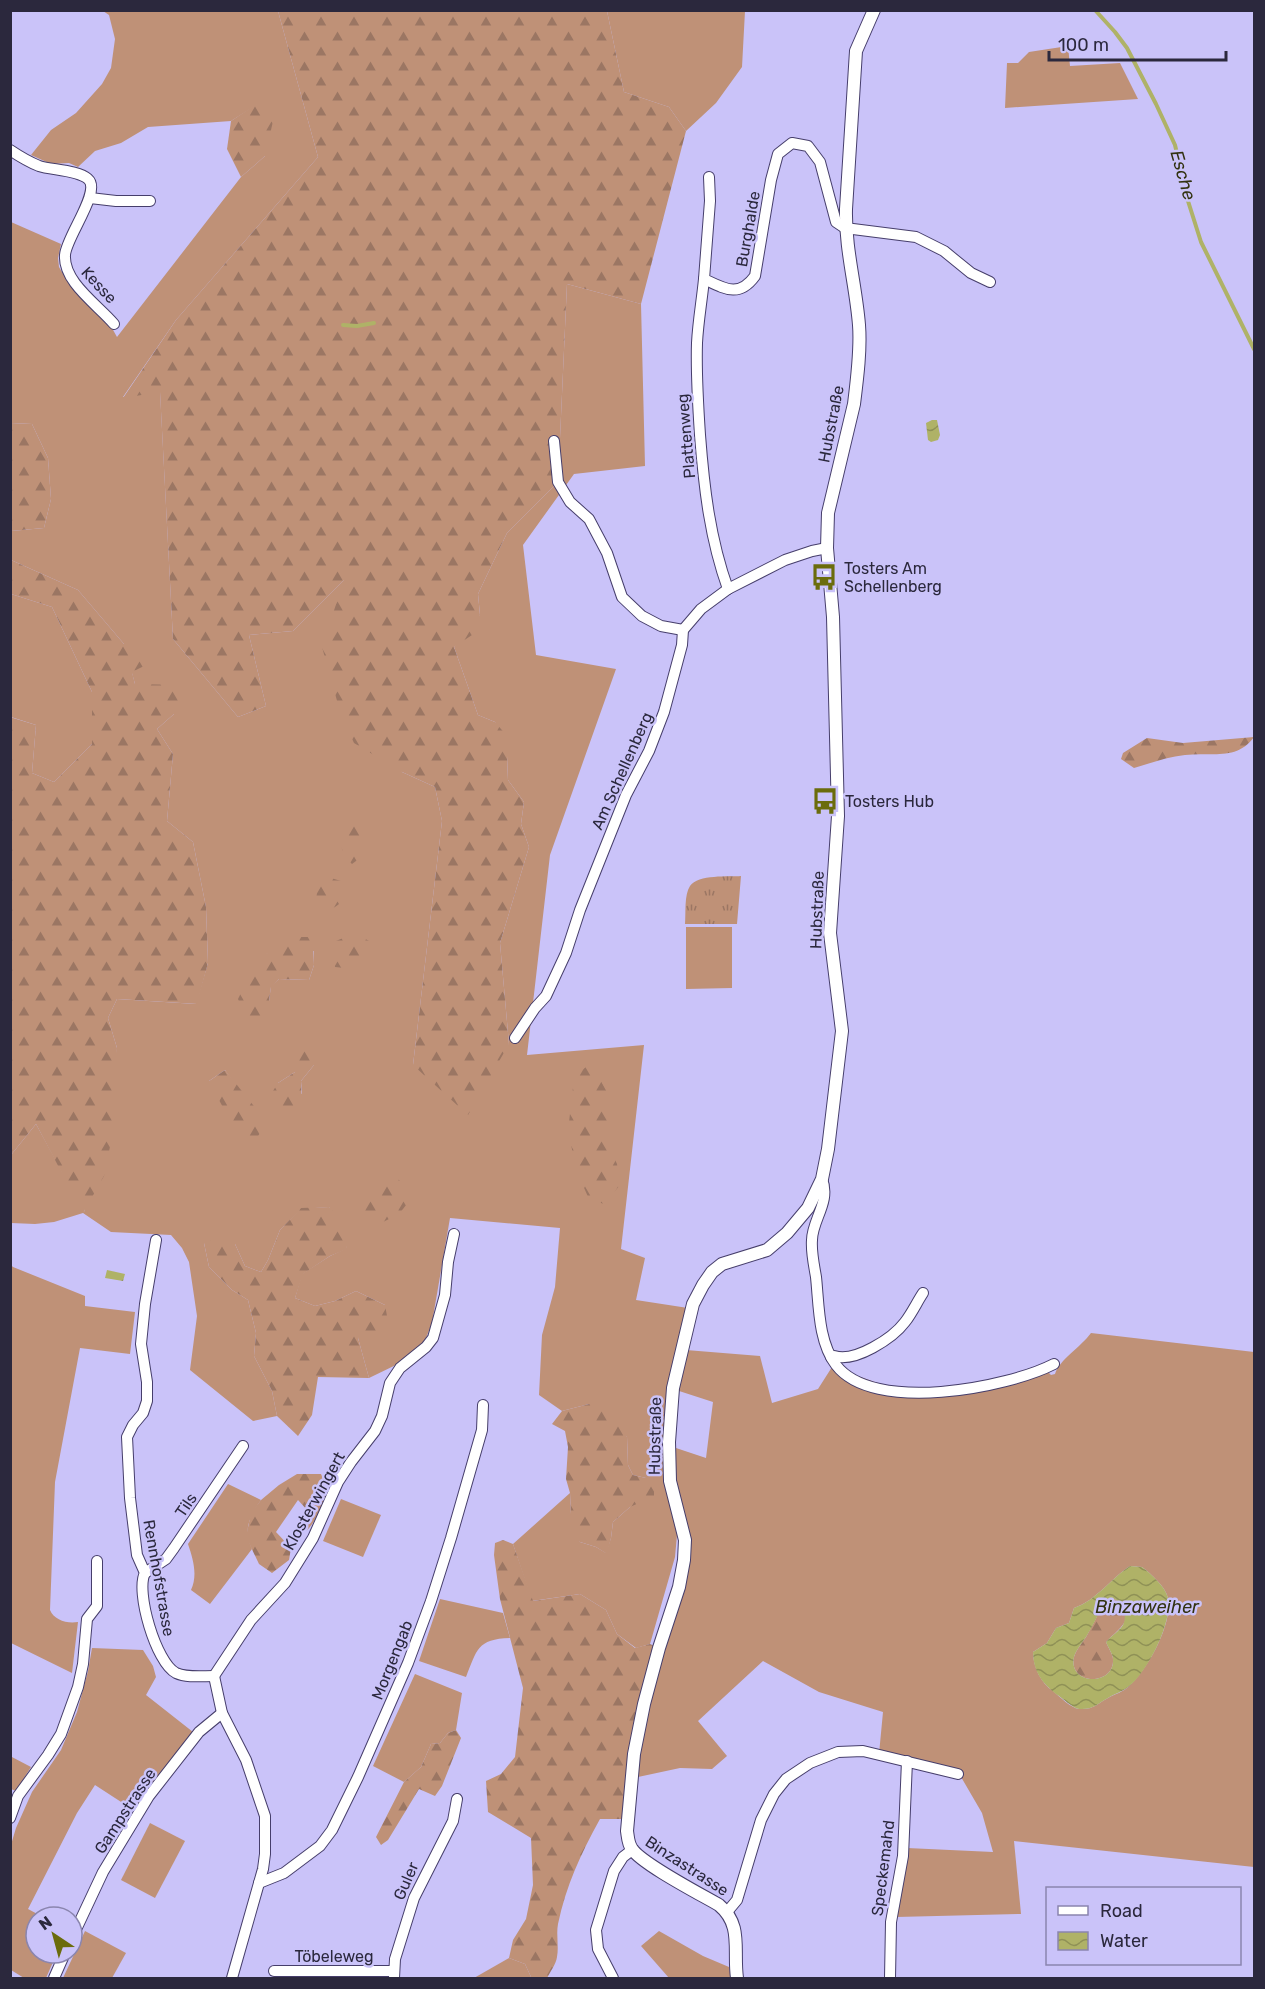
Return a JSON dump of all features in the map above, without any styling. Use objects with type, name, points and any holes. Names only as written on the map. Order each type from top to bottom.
[{"type":"street","name":"Hubstraße","points":[[632,1779],[634,1754],[644,1704],[658,1648],[679,1587],[684,1560],[685,1540],[670,1481],[669,1442],[673,1388],[693,1304],[712,1272],[722,1264],[768,1250],[788,1233],[808,1208],[822,1179],[828,1149],[842,1031],[830,933],[838,816],[833,617],[827,548],[828,513],[854,405],[860,328],[845,228],[856,51],[874,10]]},
{"type":"street","name":"Burghalde","points":[[704,279],[736,291],[747,287],[755,276],[771,180],[778,154],[792,143],[808,146],[820,162],[836,222],[845,228]]},
{"type":"street","points":[[10,150],[40,166],[88,179],[92,186],[90,198],[150,201]]},
{"type":"street","points":[[704,279],[710,201],[709,177]]},
{"type":"street","name":"Kesse","points":[[90,198],[68,243],[64,254],[65,264],[69,276],[114,324]]},
{"type":"street","points":[[845,228],[916,237],[944,251],[971,273],[990,282]]},
{"type":"street","name":"Plattenweg","points":[[704,279],[697,342],[696,386],[701,455],[708,515],[717,559],[728,589]]},
{"type":"street","points":[[554,441],[558,482],[570,502],[589,519],[607,553],[622,597],[642,616],[661,626],[683,630],[701,609],[728,589],[786,560],[827,548]]},
{"type":"street","name":"Am Schellenberg","points":[[515,1038],[546,996],[566,953],[580,910],[626,795],[649,751],[664,712],[682,645],[683,630]]},
{"type":"street","points":[[822,1179],[826,1189],[811,1238],[822,1331],[831,1357],[846,1376],[862,1384],[888,1391],[912,1392],[973,1388],[1017,1378],[1054,1364]]},
{"type":"street","name":"Klosterwingert","points":[[214,1676],[251,1620],[285,1583],[313,1538],[338,1482],[375,1431],[382,1416],[390,1383],[400,1368],[426,1347],[433,1338],[445,1295],[448,1262],[454,1234]]},
{"type":"street","name":"Rennhofstrasse","points":[[156,1240],[141,1344],[147,1382],[147,1401],[143,1413],[127,1437],[130,1498],[137,1555],[145,1573],[142,1578],[142,1588],[150,1631],[165,1662],[174,1672],[184,1676],[214,1676]]},
{"type":"street","points":[[831,1357],[850,1357],[885,1339],[905,1322],[922,1293]]},
{"type":"street","name":"Morgengab","points":[[259,1883],[284,1873],[320,1846],[332,1830],[358,1777],[403,1676],[431,1601],[482,1430],[483,1405]]},
{"type":"street","name":"Tils","points":[[145,1573],[166,1559],[243,1446]]},
{"type":"street","points":[[10,1818],[18,1796],[61,1734],[75,1695],[83,1664],[87,1618],[97,1606],[97,1561]]},
{"type":"street","points":[[214,1676],[222,1713],[246,1760],[265,1816],[265,1854],[259,1883],[234,1963],[232,1978]]},
{"type":"street","name":"Gampstrasse","points":[[84,1912],[103,1872],[150,1796],[199,1732],[222,1713]]},
{"type":"street","points":[[727,1912],[737,1900],[760,1820],[774,1794],[795,1772],[825,1756],[844,1751],[863,1751],[958,1774]]},
{"type":"street","name":"Speckemahd","points":[[890,1978],[891,1922],[903,1856],[907,1761]]},
{"type":"street","name":"Binzastrasse","points":[[632,1779],[627,1831],[632,1850],[727,1912],[735,1928],[737,1978]]},
{"type":"street","name":"Guler","points":[[394,1975],[402,1934],[414,1898],[453,1821],[457,1798]]},
{"type":"street","points":[[613,1978],[598,1949],[596,1930],[614,1871],[623,1857],[632,1850]]},
{"type":"street","name":"Töbeleweg","points":[[274,1971],[394,1975]]},
{"type":"green space","points":[[103,11],[278,11],[318,157],[176,320],[123,397],[160,391],[173,639],[238,717],[266,706],[249,635],[293,631],[345,579],[402,772],[435,787],[442,821],[413,1065],[509,1044],[500,943],[529,847],[521,824],[524,802],[508,780],[507,756],[495,722],[478,715],[454,647],[480,615],[478,594],[507,533],[558,482],[567,284],[641,304],[645,466],[574,474],[523,545],[536,655],[616,669],[550,855],[527,1055],[644,1045],[621,1249],[645,1258],[636,1300],[688,1308],[667,1482],[677,1535],[675,1557],[650,1644],[636,1648],[617,1634],[606,1610],[580,1594],[532,1601],[513,1544],[570,1493],[571,1514],[580,1542],[606,1553],[613,1522],[630,1507],[646,1478],[633,1475],[628,1465],[627,1437],[589,1404],[562,1411],[539,1395],[542,1335],[555,1287],[560,1228],[450,1218],[432,1323],[424,1343],[400,1363],[369,1378],[358,1338],[385,1305],[356,1291],[335,1301],[315,1306],[295,1298],[302,1274],[347,1248],[329,1207],[301,1209],[280,1230],[261,1272],[245,1266],[235,1244],[204,1243],[209,1267],[232,1290],[248,1300],[256,1333],[254,1356],[272,1391],[277,1416],[253,1421],[190,1370],[197,1316],[189,1262],[182,1248],[171,1235],[111,1232],[83,1213],[54,1222],[11,1223],[11,1155],[36,1124],[84,1212],[117,1048],[108,1018],[117,999],[196,1004],[208,963],[206,907],[193,842],[167,821],[173,754],[157,729],[174,714],[135,684],[124,644],[78,590],[11,560],[11,531],[44,528],[51,499],[48,458],[32,424],[11,423],[11,222],[61,244],[59,267],[69,284],[108,321],[117,337],[241,177],[265,156],[258,104],[231,121],[148,127],[121,143],[95,151],[78,167],[69,163],[51,164],[31,155],[51,130],[76,113],[102,84],[111,68],[115,39],[109,15]],"holes":[[[314,951],[314,965],[309,980],[279,979],[271,986],[269,1001],[266,954]],[[314,1065],[301,1081],[302,1094],[278,1083],[295,1072]],[[225,1070],[234,1083],[209,1081]]]},
{"type":"green space","points":[[278,11],[607,11],[624,92],[669,107],[686,131],[641,304],[567,284],[558,482],[507,533],[478,594],[480,615],[475,633],[454,647],[478,715],[495,722],[513,743],[507,756],[508,780],[524,802],[521,824],[529,847],[500,943],[509,1044],[468,1115],[413,1065],[442,821],[435,787],[402,772],[354,743],[341,715],[322,647],[344,580],[293,631],[249,635],[266,706],[238,717],[173,639],[160,392],[123,398],[176,320],[318,157]]},
{"type":"green space","points":[[607,11],[745,11],[742,67],[716,103],[686,131],[669,107],[624,92]]},
{"type":"green space","points":[[1068,46],[1070,66],[1120,63],[1138,99],[1005,108],[1007,63],[1018,63],[1029,52]]},
{"type":"green space","points":[[258,103],[274,117],[265,156],[241,177],[227,149],[231,121]]},
{"type":"green space","points":[[11,423],[32,424],[48,458],[51,499],[44,528],[11,531]]},
{"type":"green space","points":[[11,560],[78,590],[124,644],[137,643],[146,665],[132,672],[135,684],[183,685],[174,714],[157,729],[173,754],[167,821],[193,842],[206,907],[208,963],[197,1004],[117,999],[108,1018],[117,1048],[113,1132],[104,1176],[83,1213],[36,1124],[11,1155],[10,717],[36,725],[32,773],[54,782],[92,744],[92,692],[52,607],[11,594]]},
{"type":"green space","points":[[11,594],[52,607],[92,692],[92,744],[54,782],[32,773],[36,725],[11,717]]},
{"type":"green space","points":[[1254,737],[1240,750],[1223,754],[1178,756],[1134,768],[1121,759],[1123,753],[1147,738],[1183,743]]},
{"type":"green space","points":[[347,818],[354,818],[364,832],[364,855],[352,864],[344,854],[340,842],[341,829]]},
{"type":"green space","points":[[741,876],[737,924],[685,924],[687,894],[694,882],[706,878]]},
{"type":"green space","points":[[328,877],[344,882],[345,894],[337,905],[321,912],[316,905],[317,889]]},
{"type":"green space","points":[[686,927],[732,927],[732,988],[686,989]]},
{"type":"green space","points":[[355,933],[369,941],[360,964],[354,969],[335,967],[333,955],[336,941]]},
{"type":"green space","points":[[295,937],[313,937],[314,965],[309,980],[279,979],[271,987],[267,1014],[253,1026],[245,1016],[238,999],[251,973],[266,954]]},
{"type":"green space","points":[[309,1048],[314,1065],[301,1081],[302,1105],[290,1109],[281,1107],[273,1091],[278,1083],[295,1072],[297,1052]]},
{"type":"green space","points":[[591,1063],[609,1096],[610,1118],[606,1140],[617,1164],[620,1185],[604,1204],[589,1199],[577,1172],[568,1131],[574,1079]]},
{"type":"green space","points":[[225,1070],[261,1115],[260,1133],[252,1146],[236,1132],[209,1081]]},
{"type":"green space","points":[[395,1176],[414,1195],[399,1214],[379,1224],[359,1223],[373,1188]]},
{"type":"green space","points":[[329,1207],[346,1226],[347,1249],[330,1256],[303,1274],[295,1298],[315,1306],[335,1301],[356,1291],[385,1305],[387,1316],[385,1334],[358,1338],[369,1378],[318,1377],[312,1415],[298,1436],[277,1416],[272,1391],[254,1356],[256,1333],[248,1300],[232,1290],[209,1267],[204,1243],[225,1236],[235,1244],[245,1266],[261,1272],[280,1230],[301,1208]]},
{"type":"green space","points":[[10,1264],[85,1296],[85,1306],[135,1312],[130,1354],[80,1348],[55,1482],[50,1610],[61,1620],[78,1622],[72,1673],[11,1643]]},
{"type":"green space","points":[[1091,1333],[1254,1352],[1254,1867],[1014,1841],[1021,1914],[896,1917],[907,1848],[993,1852],[982,1813],[957,1770],[879,1754],[883,1712],[819,1692],[763,1661],[698,1721],[727,1756],[712,1769],[680,1768],[638,1777],[637,1754],[685,1562],[673,1447],[706,1458],[713,1402],[676,1390],[686,1350],[760,1356],[772,1403],[818,1389],[832,1367],[912,1395],[1047,1371],[1051,1375],[1055,1374],[1061,1364]],"holes":[[[1130,1566],[1142,1567],[1161,1585],[1168,1598],[1167,1621],[1157,1646],[1143,1670],[1126,1689],[1091,1708],[1073,1707],[1041,1679],[1034,1663],[1033,1652],[1047,1643],[1056,1628],[1069,1623],[1074,1608],[1097,1595]]]},
{"type":"green space","points":[[589,1404],[609,1407],[627,1437],[628,1465],[633,1475],[654,1482],[654,1496],[630,1507],[613,1522],[607,1554],[596,1547],[580,1542],[568,1528],[571,1514],[570,1493],[566,1479],[568,1447],[565,1431],[552,1424],[562,1411]]},
{"type":"green space","points":[[297,1474],[321,1474],[327,1488],[317,1517],[306,1531],[308,1511],[298,1500],[276,1532],[291,1548],[289,1560],[272,1573],[259,1564],[246,1537],[251,1513],[261,1500]]},
{"type":"green space","points":[[228,1484],[261,1500],[249,1524],[248,1536],[252,1549],[210,1604],[191,1590],[194,1573],[188,1544]]},
{"type":"green space","points":[[341,1499],[381,1515],[363,1557],[323,1541]]},
{"type":"green space","points":[[503,1540],[513,1544],[533,1601],[580,1594],[606,1610],[617,1634],[635,1648],[650,1644],[659,1648],[628,1819],[600,1819],[587,1844],[565,1896],[557,1932],[558,1953],[547,1978],[531,1977],[525,1964],[509,1958],[513,1940],[526,1919],[533,1885],[531,1838],[488,1812],[486,1781],[501,1774],[515,1757],[523,1688],[500,1599],[494,1555],[495,1543]]},
{"type":"green space","points":[[440,1599],[503,1613],[510,1638],[484,1644],[476,1653],[466,1677],[419,1661]]},
{"type":"green space","points":[[1115,1599],[1126,1611],[1127,1617],[1121,1627],[1106,1642],[1113,1657],[1112,1668],[1100,1678],[1084,1677],[1074,1667],[1075,1654],[1103,1604]]},
{"type":"green space","points":[[92,1648],[143,1650],[153,1666],[156,1677],[146,1695],[193,1732],[135,1811],[95,1785],[77,1813],[30,1905],[24,1905],[24,1965],[52,1965],[46,1978],[24,1978],[11,1970],[10,1848],[32,1792],[61,1750],[77,1712]]},
{"type":"green space","points":[[415,1674],[462,1693],[456,1730],[448,1733],[440,1743],[431,1744],[421,1767],[404,1782],[373,1766]]},
{"type":"green space","points":[[456,1730],[461,1738],[442,1786],[435,1796],[419,1789],[388,1840],[381,1845],[376,1837],[404,1782],[421,1767],[431,1744],[440,1743],[448,1733]]},
{"type":"green space","points":[[10,1756],[31,1767],[16,1791],[11,1789]]},
{"type":"green space","points":[[150,1823],[185,1841],[155,1898],[121,1880]]},
{"type":"green space","points":[[85,1931],[126,1953],[112,1978],[63,1978],[69,1965],[84,1965]]},
{"type":"green space","points":[[659,1931],[703,1956],[729,1967],[731,1978],[669,1978],[641,1946]]},
{"type":"green space","points":[[509,1958],[525,1964],[533,1978],[474,1978]]},
{"type":"water","points":[[937,420],[940,435],[938,440],[931,442],[928,440],[926,423]]},
{"type":"water","points":[[107,1270],[125,1274],[123,1281],[105,1278]]},
{"type":"water","name":"Binzaweiher","points":[[1130,1566],[1142,1567],[1164,1589],[1168,1598],[1168,1608],[1163,1633],[1143,1671],[1128,1687],[1091,1708],[1079,1709],[1070,1705],[1046,1685],[1037,1671],[1033,1652],[1047,1643],[1056,1628],[1069,1623],[1074,1608],[1097,1595]],"holes":[[[1115,1599],[1123,1605],[1124,1623],[1106,1642],[1113,1657],[1112,1668],[1100,1678],[1084,1677],[1074,1667],[1076,1652],[1103,1604]]]},
{"type":"waterway","name":"Esche","points":[[1095,10],[1127,48],[1156,104],[1175,145],[1188,201],[1201,242],[1254,349]]},
{"type":"waterway","points":[[343,325],[357,326],[374,323]]},
{"type":"place","name":"Tosters Am Schellenberg","points":[[824,577]]},
{"type":"place","name":"Tosters Hub","points":[[825,801]]}]
